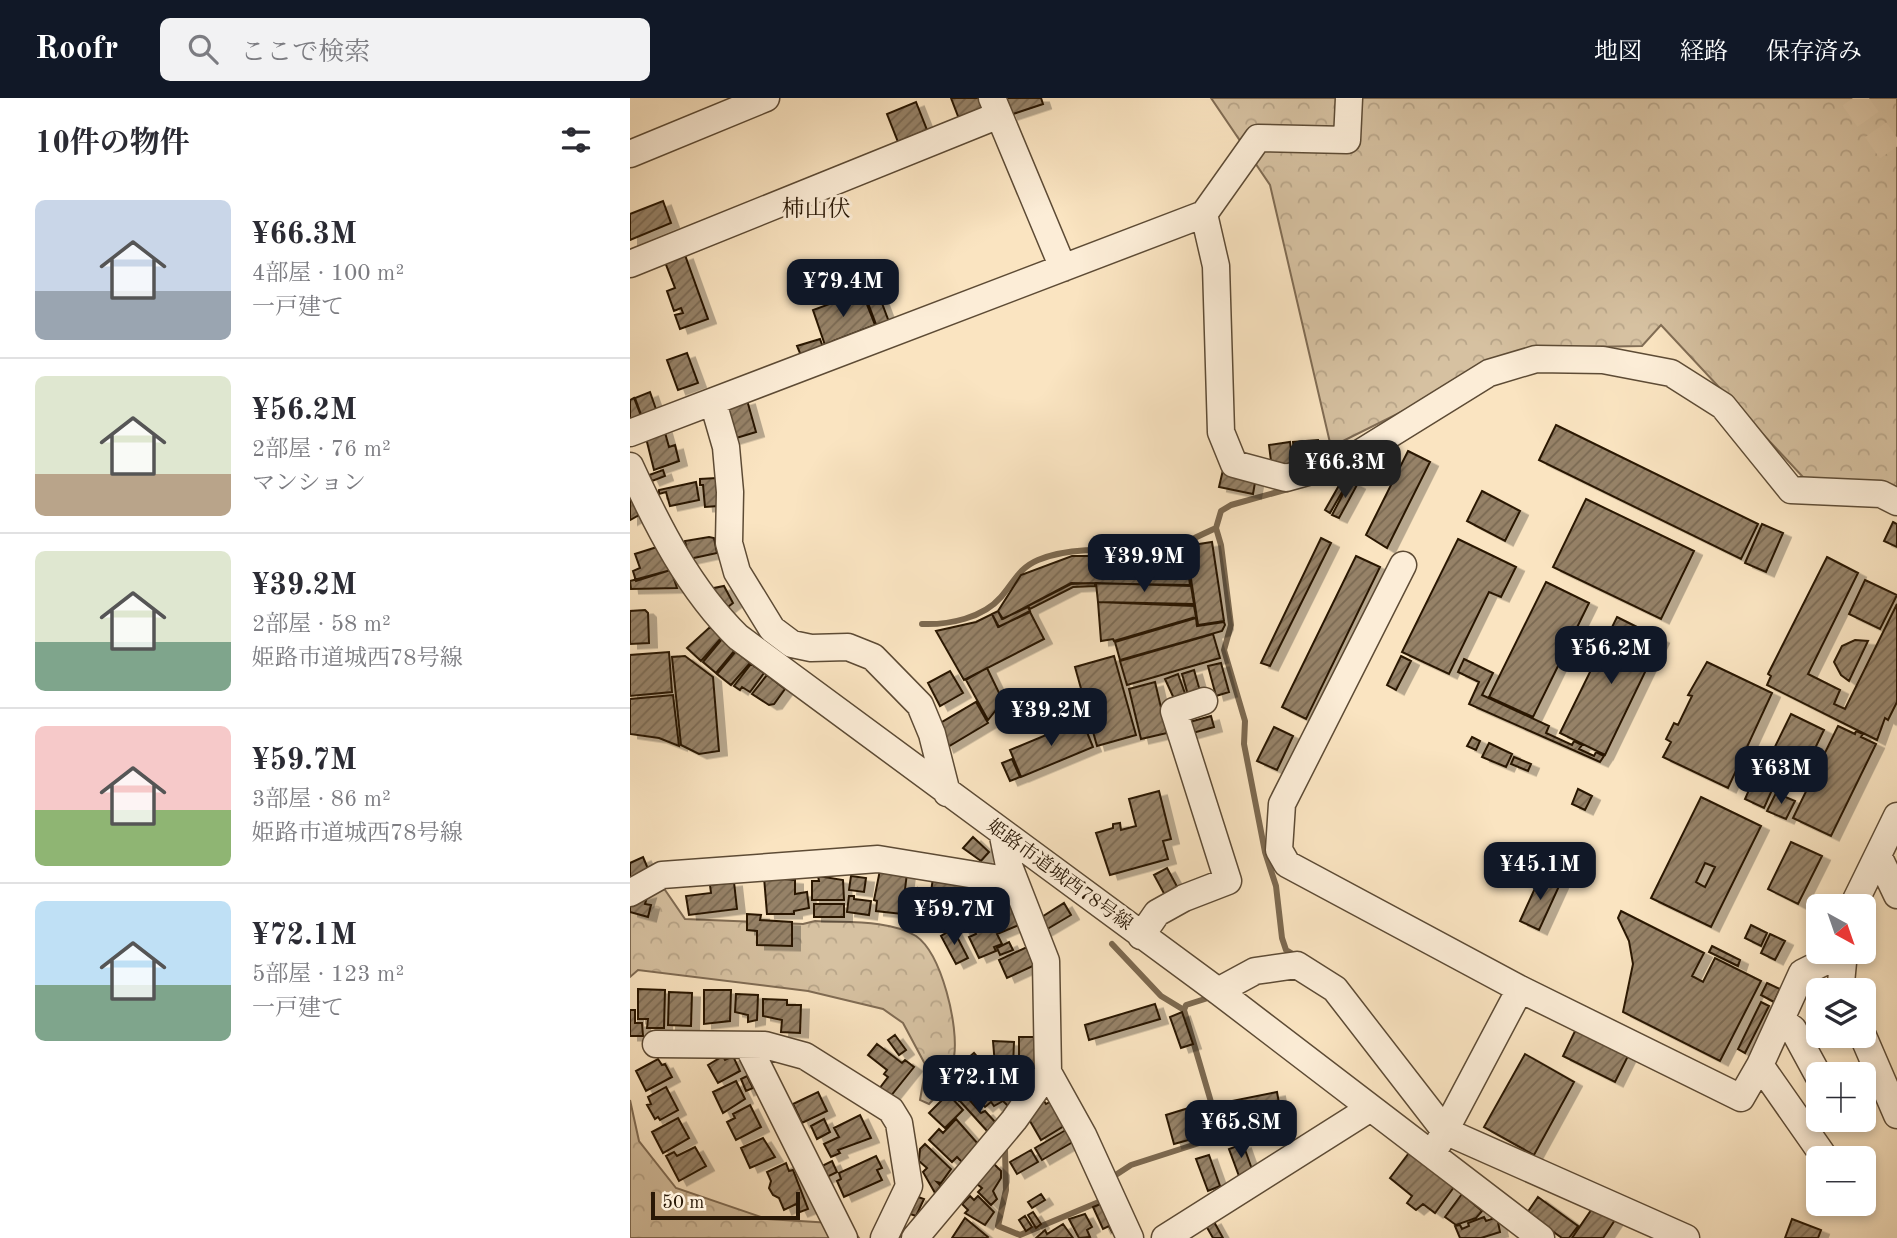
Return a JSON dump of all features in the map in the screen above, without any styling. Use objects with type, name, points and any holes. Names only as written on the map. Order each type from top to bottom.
[{"type":"street","points":[[630,153],[766,98]]},
{"type":"street","points":[[630,433],[1204,214],[1258,138],[1347,140],[1349,98]]},
{"type":"street","points":[[630,264],[996,107],[1063,268]]},
{"type":"street","points":[[1204,214],[1216,265],[1221,432],[1234,464],[1286,478],[1323,468],[1347,461],[1489,373],[1536,359],[1603,360],[1671,373],[1723,406],[1791,490],[1881,494],[1897,502]]},
{"type":"street","points":[[713,401],[726,447],[730,492],[729,543],[737,572],[772,629],[792,644],[811,648],[848,647],[873,657],[920,705],[932,734],[947,793]]},
{"type":"street","name":"姫路市道城西78号線","points":[[630,466],[665,538],[697,588],[738,637],[1218,991],[1541,1238]]},
{"type":"street","points":[[1403,565],[1282,804],[1279,850],[1287,864],[1520,989],[1741,1098],[1760,1065],[1802,973],[1820,964]]},
{"type":"street","points":[[1141,936],[1157,913],[1184,898],[1228,881],[1174,711],[1203,701]]},
{"type":"street","points":[[1859,894],[1897,816]]},
{"type":"street","points":[[1003,835],[1013,877],[1046,961],[1048,1072],[1083,1135],[1130,1238]]},
{"type":"street","points":[[1878,855],[1897,895]]},
{"type":"street","points":[[630,893],[662,875],[878,859],[1000,879],[1013,877]]},
{"type":"street","points":[[1218,991],[1255,971],[1297,965],[1335,989],[1445,1131],[1686,1238]]},
{"type":"street","points":[[1432,1155],[1520,989]]},
{"type":"street","points":[[1781,1020],[1793,1029],[1811,1062]]},
{"type":"street","points":[[656,1044],[765,1045],[806,1056],[891,1110],[899,1123],[909,1186],[884,1238]]},
{"type":"street","points":[[748,1046],[844,1238]]},
{"type":"street","points":[[1868,1048],[1897,1115]]},
{"type":"street","points":[[1760,1065],[1817,1146]]},
{"type":"street","points":[[915,1238],[1014,1120],[1048,1072]]},
{"type":"street","points":[[1166,1238],[1369,1109]]},
{"type":"green space","points":[[1211,98],[1897,98],[1897,492],[1816,491],[1661,325],[1642,346],[1530,348],[1331,447],[1270,185]]},
{"type":"green space","points":[[663,887],[685,919],[803,924],[815,921],[867,923],[893,927],[916,936],[934,958],[941,974],[954,1028],[953,1064],[938,1094],[929,1104],[920,1100],[926,1066],[903,1023],[883,1009],[808,991],[638,970],[630,977],[630,896]]},
{"type":"green space","points":[[630,1100],[639,1141],[676,1188],[767,1219],[848,1224],[859,1238],[630,1238]]},
{"type":"building","points":[[951,98],[982,98],[988,113],[961,124]]},
{"type":"building","points":[[1003,98],[1041,98],[1043,104],[1010,115]]},
{"type":"building","points":[[916,102],[927,130],[898,142],[887,114]]},
{"type":"building","points":[[663,201],[671,223],[630,240],[630,214]]},
{"type":"building","points":[[685,255],[708,319],[680,329],[675,315],[683,313],[681,308],[674,311],[667,291],[675,288],[665,262]]},
{"type":"building","points":[[877,290],[889,322],[877,327],[865,295]]},
{"type":"building","points":[[862,292],[875,325],[833,341],[835,348],[827,351],[813,310]]},
{"type":"building","points":[[820,339],[824,350],[802,358],[797,346]]},
{"type":"building","points":[[687,353],[698,383],[678,390],[667,360]]},
{"type":"building","points":[[650,392],[658,415],[643,420],[635,398]]},
{"type":"building","points":[[634,398],[643,421],[630,426],[630,400]]},
{"type":"building","points":[[747,400],[756,432],[733,439],[723,407]]},
{"type":"building","points":[[1556,425],[1758,524],[1741,559],[1539,460]]},
{"type":"building","points":[[664,429],[669,447],[675,445],[679,461],[654,470],[645,434]]},
{"type":"building","points":[[1318,440],[1320,461],[1295,463],[1293,442]]},
{"type":"building","points":[[1290,442],[1293,466],[1272,469],[1269,445]]},
{"type":"building","points":[[1408,451],[1430,462],[1387,548],[1366,535]]},
{"type":"building","points":[[663,470],[665,476],[652,481],[649,475]]},
{"type":"building","points":[[1223,470],[1256,477],[1253,494],[1219,487]]},
{"type":"building","points":[[716,478],[718,506],[705,507],[700,479]]},
{"type":"building","points":[[1350,481],[1357,485],[1339,518],[1332,515]]},
{"type":"building","points":[[696,482],[699,500],[670,506],[666,492],[659,494],[659,490]]},
{"type":"building","points":[[1341,482],[1346,485],[1330,513],[1325,510]]},
{"type":"building","points":[[1482,491],[1520,511],[1505,541],[1467,521]]},
{"type":"building","points":[[630,493],[639,515],[630,520]]},
{"type":"building","points":[[1586,499],[1694,551],[1661,619],[1553,567]]},
{"type":"building","points":[[1893,522],[1897,524],[1897,547],[1884,541]]},
{"type":"building","points":[[1762,524],[1783,533],[1766,572],[1745,563]]},
{"type":"building","points":[[714,538],[717,553],[689,559],[685,541]]},
{"type":"building","points":[[1321,538],[1331,543],[1270,666],[1261,663]]},
{"type":"building","points":[[1458,539],[1516,567],[1501,597],[1489,592],[1449,674],[1402,652]]},
{"type":"building","points":[[1212,542],[1224,621],[1198,625],[1186,546]]},
{"type":"building","points":[[657,547],[671,570],[636,581],[633,571],[640,568],[635,554]]},
{"type":"building","points":[[1185,549],[1190,585],[1071,583],[1003,619],[998,611],[1021,575],[1072,556],[1173,556],[1175,551]]},
{"type":"building","points":[[1356,556],[1380,567],[1306,719],[1282,707]]},
{"type":"building","points":[[1827,557],[1858,573],[1808,674],[1840,690],[1834,704],[1845,709],[1897,604],[1897,702],[1888,720],[1885,718],[1877,740],[1767,685],[1771,676],[1768,674]]},
{"type":"building","points":[[671,570],[677,588],[631,589],[630,581]]},
{"type":"building","points":[[1865,580],[1897,595],[1880,629],[1849,614]]},
{"type":"building","points":[[1546,582],[1589,603],[1533,717],[1489,697]]},
{"type":"building","points":[[1095,583],[1095,586],[1073,587],[1030,609],[1028,606],[1071,584]]},
{"type":"building","points":[[1096,583],[1191,586],[1194,604],[1098,602]]},
{"type":"building","points":[[724,586],[733,603],[724,610],[709,589]]},
{"type":"building","points":[[1098,602],[1194,606],[1196,617],[1114,641],[1101,641]]},
{"type":"building","points":[[1028,607],[1030,611],[999,627],[992,614],[998,611],[1002,619]]},
{"type":"building","points":[[645,610],[648,613],[649,643],[630,644],[630,611]]},
{"type":"building","points":[[1030,612],[1044,639],[964,680],[936,631],[976,622],[992,614],[998,627]]},
{"type":"building","points":[[1617,617],[1661,639],[1605,755],[1560,733]]},
{"type":"building","points":[[1196,618],[1197,626],[1224,622],[1225,625],[1222,631],[1120,660],[1115,642]]},
{"type":"building","points":[[710,627],[722,637],[701,661],[687,648]]},
{"type":"building","points":[[1213,634],[1220,658],[1127,685],[1120,661]]},
{"type":"building","points":[[722,639],[735,650],[716,673],[703,662]]},
{"type":"building","points":[[1855,640],[1868,641],[1849,681],[1841,675],[1834,662],[1842,646]]},
{"type":"building","points":[[736,651],[750,663],[731,685],[717,674]]},
{"type":"building","points":[[669,652],[672,692],[630,696],[630,655]]},
{"type":"building","points":[[685,656],[713,677],[719,751],[699,754],[681,745],[672,657]]},
{"type":"building","points":[[1114,656],[1136,735],[1097,746],[1075,667]]},
{"type":"building","points":[[1401,656],[1411,661],[1396,690],[1387,685]]},
{"type":"building","points":[[1464,659],[1493,673],[1482,695],[1549,726],[1546,733],[1572,745],[1574,741],[1582,745],[1579,749],[1594,756],[1596,752],[1604,756],[1600,762],[1469,704],[1479,682],[1458,672]]},
{"type":"building","points":[[1707,662],[1772,693],[1728,788],[1663,757],[1671,742],[1666,739],[1674,723],[1678,725],[1692,696],[1688,695]]},
{"type":"building","points":[[1221,663],[1229,692],[1216,696],[1208,666]]},
{"type":"building","points":[[751,664],[764,673],[750,692],[742,687],[740,690],[734,686]]},
{"type":"building","points":[[987,668],[1003,701],[988,720],[966,680]]},
{"type":"building","points":[[1194,670],[1200,691],[1188,695],[1182,674]]},
{"type":"building","points":[[950,671],[963,693],[940,706],[928,683]]},
{"type":"building","points":[[1178,674],[1187,699],[1176,703],[1165,679]]},
{"type":"building","points":[[767,675],[785,689],[774,704],[769,705],[752,694]]},
{"type":"building","points":[[1155,682],[1167,733],[1141,739],[1129,689]]},
{"type":"building","points":[[673,695],[679,746],[659,738],[630,734],[630,699]]},
{"type":"building","points":[[976,702],[988,723],[946,748],[937,725]]},
{"type":"building","points":[[1791,714],[1824,730],[1799,781],[1766,765]]},
{"type":"building","points":[[1211,716],[1214,727],[1189,734],[1186,723]]},
{"type":"building","points":[[1082,720],[1093,747],[1021,777],[1010,750]]},
{"type":"building","points":[[1838,726],[1855,734],[1856,731],[1863,734],[1861,737],[1876,744],[1831,836],[1793,818]]},
{"type":"building","points":[[1274,727],[1293,736],[1277,770],[1257,761]]},
{"type":"building","points":[[1472,737],[1480,741],[1476,750],[1467,746]]},
{"type":"building","points":[[1489,743],[1512,754],[1506,767],[1482,757]]},
{"type":"building","points":[[1514,757],[1531,764],[1528,771],[1511,764]]},
{"type":"building","points":[[1012,759],[1020,777],[1010,781],[1002,763]]},
{"type":"building","points":[[1753,781],[1772,790],[1764,808],[1745,799]]},
{"type":"building","points":[[1578,789],[1592,796],[1585,810],[1572,804]]},
{"type":"building","points":[[1159,791],[1171,839],[1163,841],[1168,859],[1110,875],[1096,833],[1113,828],[1113,824],[1120,823],[1121,830],[1136,826],[1129,799]]},
{"type":"building","points":[[1776,793],[1795,801],[1786,819],[1767,811]]},
{"type":"building","points":[[1701,797],[1761,826],[1711,927],[1651,898]],"holes":[[[1705,863],[1715,867],[1705,887],[1696,882]]]},
{"type":"building","points":[[973,837],[989,852],[981,861],[963,848]]},
{"type":"building","points":[[1791,842],[1822,856],[1798,904],[1768,889]]},
{"type":"building","points":[[643,857],[651,876],[630,885],[630,863]]},
{"type":"building","points":[[1167,868],[1180,892],[1167,899],[1154,875]]},
{"type":"building","points":[[880,870],[907,873],[902,914],[876,911],[877,901],[874,900]]},
{"type":"building","points":[[934,872],[964,877],[958,915],[928,911]]},
{"type":"building","points":[[1541,875],[1560,884],[1539,930],[1520,921]]},
{"type":"building","points":[[818,876],[843,880],[844,900],[812,900],[812,881],[819,881]]},
{"type":"building","points":[[851,876],[866,878],[864,892],[849,890]]},
{"type":"building","points":[[764,877],[795,880],[795,894],[807,892],[809,908],[794,911],[794,914],[767,914]]},
{"type":"building","points":[[734,882],[737,909],[689,915],[686,896],[711,893],[710,885]]},
{"type":"building","points":[[1002,887],[1019,925],[997,934],[1002,944],[994,947],[996,951],[979,958],[969,937],[976,934],[973,927],[963,932],[957,917],[960,916],[961,906]]},
{"type":"building","points":[[918,888],[929,890],[924,922],[908,920],[912,891],[917,892]]},
{"type":"building","points":[[648,894],[645,904],[651,905],[648,917],[630,912],[630,898]]},
{"type":"building","points":[[849,896],[871,901],[869,915],[847,912]]},
{"type":"building","points":[[1064,903],[1071,915],[1044,931],[1037,920]]},
{"type":"building","points":[[814,904],[844,904],[844,917],[814,917]]},
{"type":"building","points":[[1621,911],[1704,953],[1692,976],[1703,982],[1715,958],[1761,981],[1720,1061],[1623,1012],[1633,964],[1629,941],[1618,918]]},
{"type":"building","points":[[747,914],[761,915],[760,920],[792,922],[792,946],[757,945],[757,931],[747,930]]},
{"type":"building","points":[[1751,925],[1767,933],[1761,946],[1745,938]]},
{"type":"building","points":[[953,929],[968,958],[956,964],[941,936]]},
{"type":"building","points":[[1770,934],[1785,941],[1775,960],[1761,953]]},
{"type":"building","points":[[1009,942],[1013,950],[1000,955],[997,948]]},
{"type":"building","points":[[1712,946],[1740,960],[1738,966],[1709,952]]},
{"type":"building","points":[[1027,947],[1035,965],[1007,978],[999,960]]},
{"type":"building","points":[[1767,983],[1780,989],[1774,1002],[1761,995]]},
{"type":"building","points":[[638,989],[665,990],[664,1028],[647,1028],[648,1019],[638,1019]]},
{"type":"building","points":[[704,990],[731,990],[730,1021],[704,1024]]},
{"type":"building","points":[[669,992],[692,993],[691,1026],[668,1025]]},
{"type":"building","points":[[736,994],[758,995],[757,1020],[748,1022],[748,1015],[735,1012]]},
{"type":"building","points":[[763,999],[787,1000],[787,1005],[801,1005],[800,1033],[781,1032],[782,1020],[763,1016]]},
{"type":"building","points":[[1761,1002],[1769,1006],[1745,1053],[1738,1049]]},
{"type":"building","points":[[1155,1004],[1160,1019],[1089,1040],[1085,1025]]},
{"type":"building","points":[[630,1010],[635,1010],[635,1023],[642,1023],[643,1036],[630,1036]]},
{"type":"building","points":[[1182,1012],[1193,1044],[1181,1048],[1170,1017]]},
{"type":"building","points":[[1576,1029],[1628,1056],[1615,1082],[1563,1056]]},
{"type":"building","points":[[895,1035],[906,1050],[899,1055],[888,1040]]},
{"type":"building","points":[[1019,1037],[1038,1037],[1038,1064],[1019,1063]]},
{"type":"building","points":[[993,1041],[1014,1042],[1013,1066],[995,1065]]},
{"type":"building","points":[[877,1044],[902,1063],[905,1060],[914,1067],[890,1097],[879,1089],[888,1077],[884,1074],[887,1070],[868,1055]]},
{"type":"building","points":[[974,1053],[985,1066],[978,1072],[982,1077],[989,1072],[1016,1102],[1009,1107],[1003,1101],[994,1106],[991,1102],[985,1107],[965,1086],[962,1089],[967,1095],[959,1101],[948,1088],[960,1075],[955,1069]]},
{"type":"building","points":[[1525,1054],[1574,1082],[1534,1155],[1484,1127]]},
{"type":"building","points":[[723,1056],[725,1060],[733,1056],[740,1071],[718,1083],[708,1065]]},
{"type":"building","points":[[658,1059],[662,1065],[665,1064],[672,1077],[646,1091],[636,1071]]},
{"type":"building","points":[[1021,1069],[1028,1078],[1024,1082],[1026,1085],[1013,1095],[1002,1082]]},
{"type":"building","points":[[747,1076],[753,1088],[746,1091],[741,1079]]},
{"type":"building","points":[[736,1081],[745,1099],[723,1113],[713,1092]]},
{"type":"building","points":[[666,1087],[678,1110],[660,1120],[658,1117],[655,1119],[647,1105],[651,1104],[648,1097]]},
{"type":"building","points":[[818,1092],[827,1111],[802,1123],[793,1104]]},
{"type":"building","points":[[1277,1092],[1282,1120],[1223,1132],[1217,1104]]},
{"type":"building","points":[[948,1094],[963,1110],[945,1128],[929,1113]]},
{"type":"building","points":[[966,1096],[981,1113],[985,1111],[997,1124],[988,1132],[960,1101]]},
{"type":"building","points":[[1055,1099],[1069,1123],[1041,1140],[1027,1116],[1044,1101],[1046,1104]]},
{"type":"building","points":[[1208,1102],[1217,1132],[1174,1144],[1166,1115]]},
{"type":"building","points":[[750,1105],[761,1127],[736,1140],[727,1122],[735,1118],[733,1114]]},
{"type":"building","points":[[860,1115],[871,1138],[838,1150],[840,1153],[831,1157],[824,1144],[839,1137],[834,1128]]},
{"type":"building","points":[[678,1118],[689,1138],[663,1153],[652,1132]]},
{"type":"building","points":[[824,1119],[830,1132],[817,1139],[811,1126]]},
{"type":"building","points":[[956,1119],[979,1145],[963,1163],[957,1157],[952,1162],[929,1140],[939,1129],[943,1133]]},
{"type":"building","points":[[1071,1127],[1078,1139],[1042,1160],[1035,1148]]},
{"type":"building","points":[[763,1138],[775,1157],[750,1168],[741,1148]]},
{"type":"building","points":[[925,1144],[951,1169],[941,1183],[937,1182],[941,1186],[935,1193],[923,1172],[927,1168],[919,1161],[920,1149]]},
{"type":"building","points":[[1243,1144],[1253,1172],[1239,1176],[1229,1149]]},
{"type":"building","points":[[695,1147],[706,1166],[679,1181],[666,1156],[674,1152],[677,1156]]},
{"type":"building","points":[[1031,1150],[1038,1162],[1017,1174],[1010,1162]]},
{"type":"building","points":[[1409,1153],[1454,1187],[1435,1213],[1423,1204],[1416,1210],[1407,1203],[1412,1196],[1390,1178]]},
{"type":"building","points":[[1209,1155],[1220,1186],[1208,1191],[1196,1159]]},
{"type":"building","points":[[876,1156],[882,1168],[877,1170],[882,1180],[844,1197],[837,1181],[841,1179],[839,1173]]},
{"type":"building","points":[[832,1161],[837,1172],[825,1178],[820,1167]]},
{"type":"building","points":[[786,1163],[789,1171],[793,1170],[808,1209],[800,1212],[796,1204],[784,1210],[779,1198],[773,1195],[769,1188],[771,1181],[767,1172]]},
{"type":"building","points":[[993,1163],[1001,1171],[1001,1178],[993,1191],[997,1199],[991,1205],[978,1192],[982,1188],[977,1184]]},
{"type":"building","points":[[1041,1194],[1045,1200],[1032,1208],[1028,1202]]},
{"type":"building","points":[[1462,1194],[1482,1211],[1476,1218],[1456,1225],[1445,1217]]},
{"type":"building","points":[[970,1196],[974,1200],[978,1196],[994,1212],[985,1225],[965,1213],[968,1210],[962,1204]]},
{"type":"building","points":[[918,1197],[924,1199],[916,1216],[910,1214]]},
{"type":"building","points":[[1538,1197],[1578,1226],[1569,1238],[1562,1238],[1527,1213]]},
{"type":"building","points":[[1108,1201],[1121,1228],[1112,1232],[1109,1226],[1103,1229],[1093,1207]]},
{"type":"building","points":[[1596,1203],[1619,1214],[1603,1238],[1572,1238]]},
{"type":"building","points":[[1033,1212],[1041,1224],[1036,1228],[1028,1215]]},
{"type":"building","points":[[1085,1214],[1092,1227],[1087,1230],[1090,1237],[1079,1238],[1069,1219]]},
{"type":"building","points":[[1025,1216],[1032,1227],[1026,1231],[1019,1220]]},
{"type":"building","points":[[1484,1217],[1486,1221],[1497,1217],[1500,1232],[1481,1238],[1460,1238],[1455,1226],[1460,1225],[1462,1229],[1469,1226],[1468,1223]]},
{"type":"building","points":[[965,1218],[988,1237],[952,1238]]},
{"type":"building","points":[[1792,1219],[1821,1230],[1818,1238],[1785,1238]]},
{"type":"building","points":[[1213,1220],[1223,1238],[1213,1238],[1205,1224]]},
{"type":"building","points":[[1063,1224],[1073,1238],[1036,1238],[1045,1230],[1047,1234]]},
{"type":"waterway","points":[[1288,489],[1231,505],[1221,511],[1216,528],[1221,545],[1231,625],[1224,650],[1245,721],[1244,744],[1265,852],[1276,886],[1282,938],[1286,950],[1298,957]]},
{"type":"waterway","points":[[922,624],[965,619],[985,610],[1001,597],[1026,567],[1038,560],[1093,550],[1167,549],[1216,528]]},
{"type":"waterway","points":[[1112,944],[1161,996],[1184,1010]]},
{"type":"waterway","points":[[1111,1178],[1131,1165],[1221,1136],[1184,1010],[1186,1005],[1208,998]]},
{"type":"waterway","points":[[1005,1150],[1006,1190],[998,1226],[1020,1235],[1106,1199]]},
{"type":"tunnel","points":[[1853,98],[1897,160]]},
{"type":"district","name":"柿山伏","points":[[816,209]]}]
